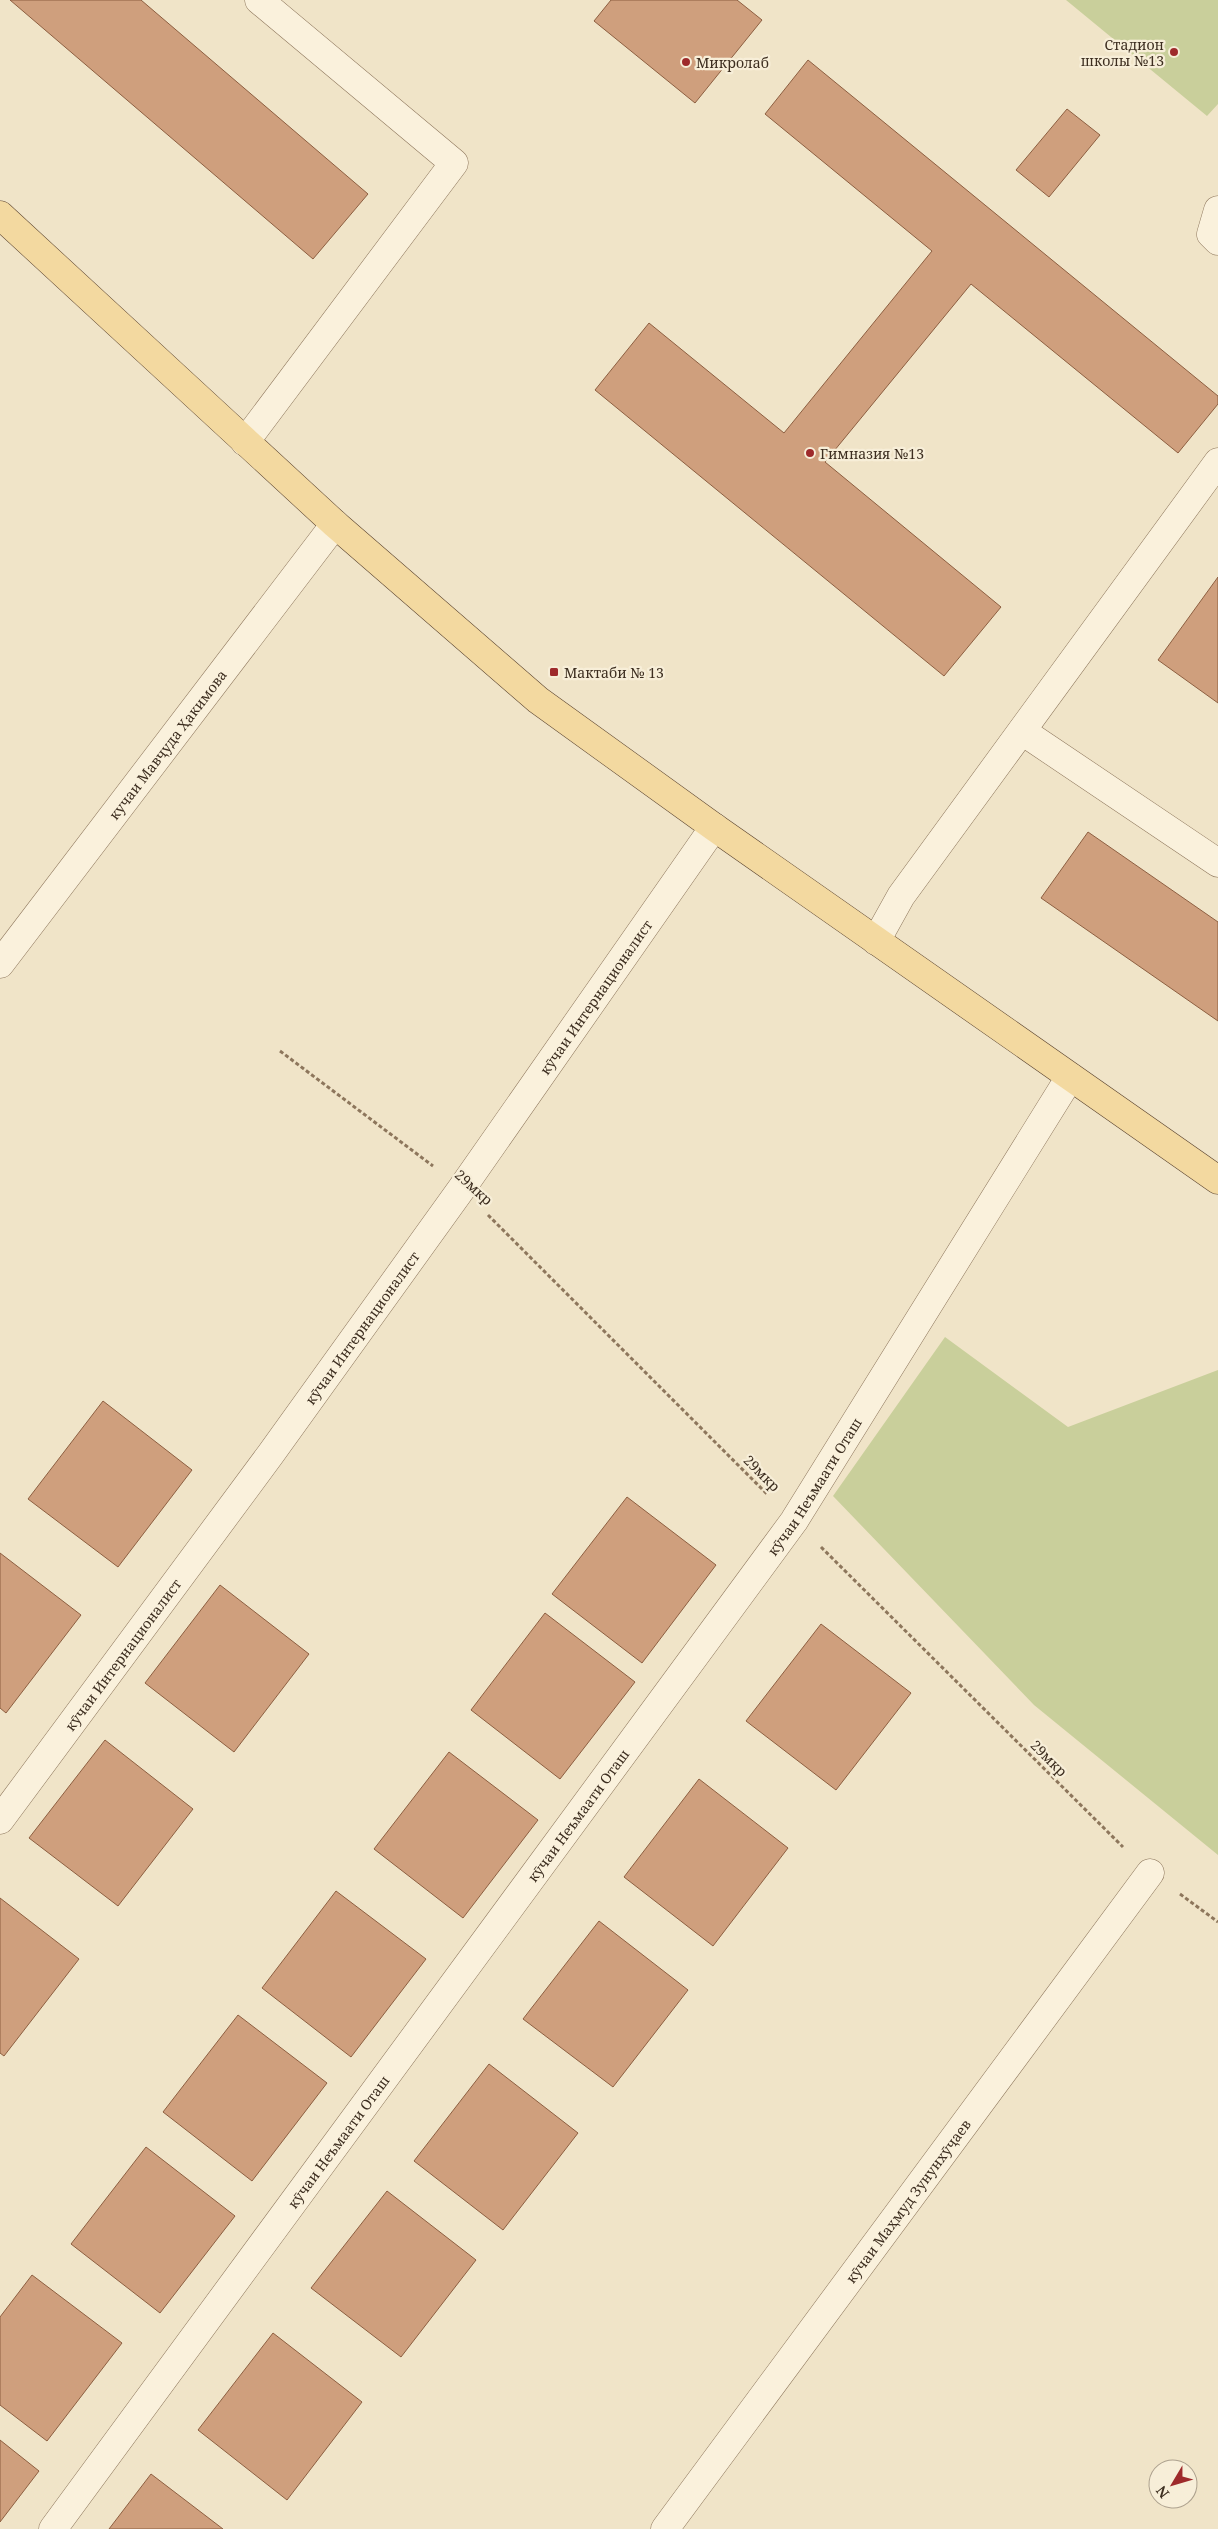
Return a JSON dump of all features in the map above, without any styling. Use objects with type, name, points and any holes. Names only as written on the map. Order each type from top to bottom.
[{"type":"main road","points":[[0,214],[335,524],[538,700],[714,827],[1218,1180]]},
{"type":"street","points":[[245,442],[454,163],[259,0]]},
{"type":"street","points":[[1218,210],[1211,234],[1218,241]]},
{"type":"street","points":[[876,941],[901,896],[1218,462]]},
{"type":"street","name":"кучаи Мавҷуда Ҳакимова","points":[[0,964],[335,524]]},
{"type":"street","points":[[1022,731],[1218,863]]},
{"type":"street","name":"кӯчаи Интернационалист","points":[[0,1820],[270,1455],[462,1188],[714,827]]},
{"type":"street","name":"кӯчаи Неъмаати Оташ","points":[[52,2529],[794,1521],[1070,1077]]},
{"type":"street","name":"кӯчаи Маҳмуд Зунунхӯҷаев","points":[[664,2529],[1150,1873]]},
{"type":"path","name":"29мкр","points":[[280,1051],[462,1188],[794,1521],[1150,1873],[1218,1922]]},
{"type":"green space","name":"Стадион школы №13","points":[[1066,0],[1218,0],[1218,104],[1207,116]]},
{"type":"green space","points":[[945,1337],[1068,1427],[1218,1370],[1218,1855],[1034,1705],[833,1496]]},
{"type":"building","points":[[10,0],[141,0],[368,194],[313,259]]},
{"type":"building","name":"Микролаб","points":[[611,0],[737,0],[762,20],[695,103],[594,21]]},
{"type":"building","points":[[808,60],[1218,396],[1218,404],[1178,453],[971,284],[825,462],[1001,607],[944,676],[595,390],[649,323],[784,433],[932,251],[765,114]]},
{"type":"building","points":[[1067,109],[1100,135],[1049,197],[1016,170]]},
{"type":"building","points":[[1218,577],[1218,703],[1158,660]]},
{"type":"building","points":[[1088,832],[1218,922],[1218,1021],[1041,898]]},
{"type":"building","points":[[103,1401],[192,1470],[118,1567],[28,1499]]},
{"type":"building","points":[[627,1497],[716,1565],[642,1663],[552,1594]]},
{"type":"building","points":[[0,1553],[81,1615],[6,1713],[0,1708]]},
{"type":"building","points":[[220,1585],[309,1654],[234,1752],[145,1683]]},
{"type":"building","points":[[545,1613],[635,1682],[560,1779],[471,1710]]},
{"type":"building","points":[[821,1624],[911,1693],[836,1790],[746,1721]]},
{"type":"building","points":[[105,1740],[193,1809],[118,1906],[29,1838]]},
{"type":"building","points":[[449,1752],[538,1820],[463,1918],[374,1849]]},
{"type":"building","points":[[699,1779],[788,1848],[713,1946],[624,1877]]},
{"type":"building","points":[[336,1891],[426,1959],[351,2057],[262,1988]]},
{"type":"building","points":[[0,1898],[79,1959],[4,2056],[0,2053]]},
{"type":"building","points":[[599,1921],[688,1990],[613,2087],[523,2019]]},
{"type":"building","points":[[238,2015],[327,2083],[252,2181],[163,2112]]},
{"type":"building","points":[[489,2064],[578,2133],[503,2230],[414,2161]]},
{"type":"building","points":[[146,2147],[235,2216],[160,2313],[71,2244]]},
{"type":"building","points":[[387,2191],[476,2260],[401,2357],[311,2288]]},
{"type":"building","points":[[32,2275],[122,2343],[47,2441],[0,2405],[0,2317]]},
{"type":"building","points":[[273,2333],[362,2402],[287,2500],[198,2430]]},
{"type":"building","points":[[0,2440],[39,2471],[0,2522]]},
{"type":"building","points":[[151,2474],[223,2529],[109,2529]]},
{"type":"place","name":"Стадион школы №13","points":[[1174,52]]},
{"type":"place","name":"Микролаб","points":[[686,62]]},
{"type":"place","name":"Гимназия №13","points":[[810,453]]},
{"type":"place","name":"Мактаби № 13","points":[[554,672]]}]
